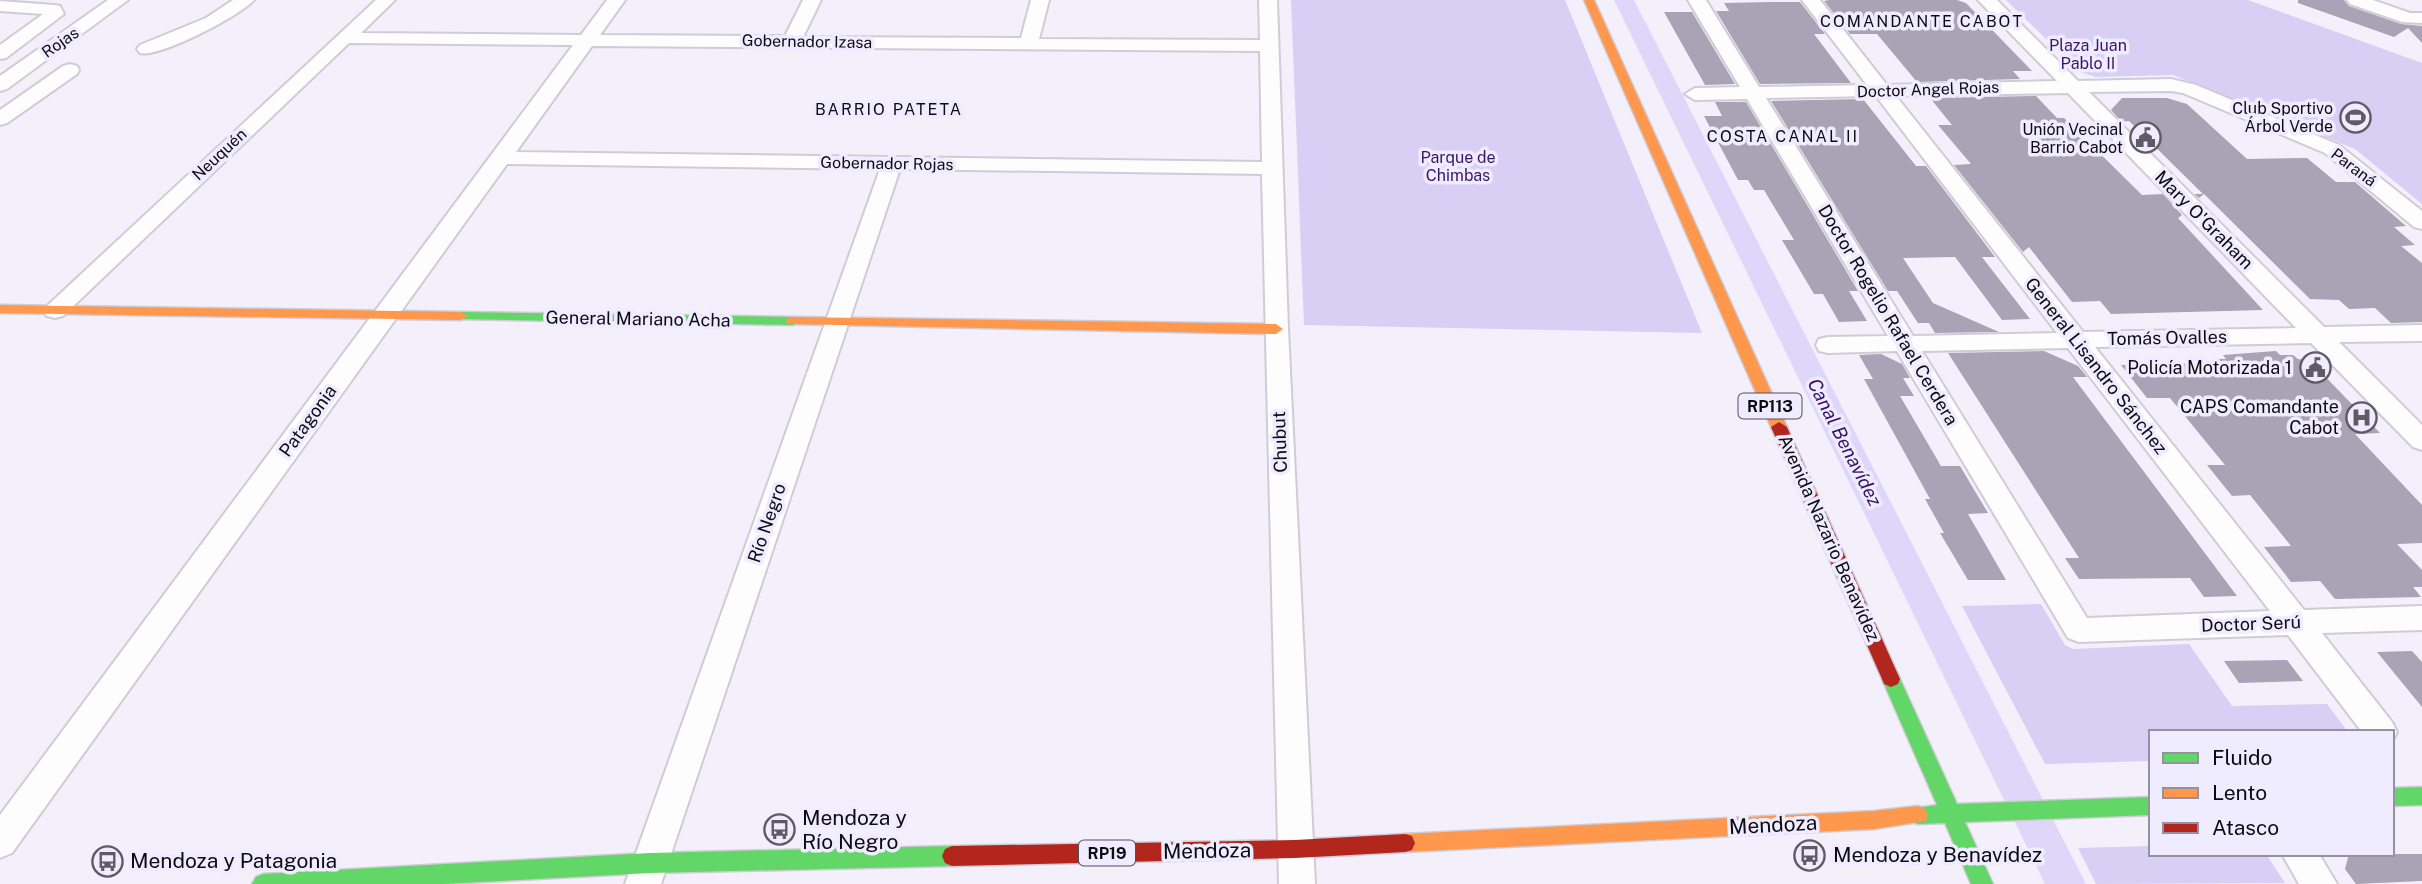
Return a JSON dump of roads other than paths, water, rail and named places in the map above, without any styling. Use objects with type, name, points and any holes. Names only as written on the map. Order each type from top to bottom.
[{"type":"main road","name":"Avenida Nazario Benavídez","points":[[1589,0],[1982,884]]},
{"type":"main road","name":"General Mariano Acha","points":[[0,309],[1276,329]]},
{"type":"main road","points":[[2394,797],[2422,796]]},
{"type":"main road","name":"Mendoza","points":[[262,884],[646,874],[1295,849],[1862,821],[1952,812],[2149,806]]},
{"type":"street","name":"Rojas","points":[[0,85],[119,0]]},
{"type":"street","points":[[146,49],[212,22],[245,0]]},
{"type":"street","name":"Neuquén","points":[[55,311],[386,0]]},
{"type":"street","name":"Patagonia","points":[[0,842],[616,0]]},
{"type":"street","points":[[792,40],[812,0]]},
{"type":"street","points":[[1029,44],[1040,0]]},
{"type":"street","name":"Chubut","points":[[1268,0],[1276,329],[1297,884]]},
{"type":"street","name":"Doctor Rogelio Rafael Cerdera","points":[[1698,0],[2079,630]]},
{"type":"street","name":"General Lisandro Sánchez","points":[[1811,0],[2379,730]]},
{"type":"street","name":"Mary O'Graham","points":[[1987,0],[2422,441]]},
{"type":"street","points":[[2356,0],[2408,18],[2422,18]]},
{"type":"street","points":[[0,6],[38,7],[54,10],[55,14],[0,54]]},
{"type":"street","name":"Gobernador Izasa","points":[[345,38],[588,38],[1270,46]]},
{"type":"street","points":[[0,119],[71,70]]},
{"type":"street","name":"Doctor Angel Rojas","points":[[1695,94],[2160,83]]},
{"type":"street","name":"Paraná","points":[[2160,83],[2189,89],[2332,149],[2422,222]]},
{"type":"street","name":"Gobernador Rojas","points":[[501,158],[1272,168]]},
{"type":"street","name":"Río Negro","points":[[646,874],[892,163]]},
{"type":"street","name":"Tomás Ovalles","points":[[1828,345],[2422,333]]},
{"type":"street","name":"Doctor Serú","points":[[2079,630],[2422,618]]},
{"type":"street","points":[[2300,856],[2319,884]]},
{"type":"waterway","name":"Canal Benavídez","points":[[1624,0],[2066,884]]},
{"type":"place","name":"Club Sportivo Árbol Verde","points":[[2356,117]]},
{"type":"place","name":"Unión Vecinal Barrio Cabot","points":[[2146,138]]},
{"type":"place","name":"Policía Motorizada 1","points":[[2315,368]]},
{"type":"place","name":"CAPS Comandante Cabot","points":[[2362,417]]},
{"type":"place","name":"Mendoza y Río Negro","points":[[779,830]]},
{"type":"place","name":"Mendoza y Benavídez","points":[[1810,855]]},
{"type":"place","name":"Mendoza y Patagonia","points":[[107,861]]},
{"type":"district","name":"COMANDANTE CABOT","points":[[1922,21]]},
{"type":"district","name":"BARRIO PATETA","points":[[889,109]]},
{"type":"district","name":"COSTA CANAL II","points":[[1783,136]]},
{"type":"park label","name":"Plaza Juan Pablo II","points":[[2088,54]]},
{"type":"park label","name":"Parque de Chimbas","points":[[1458,166]]}]
